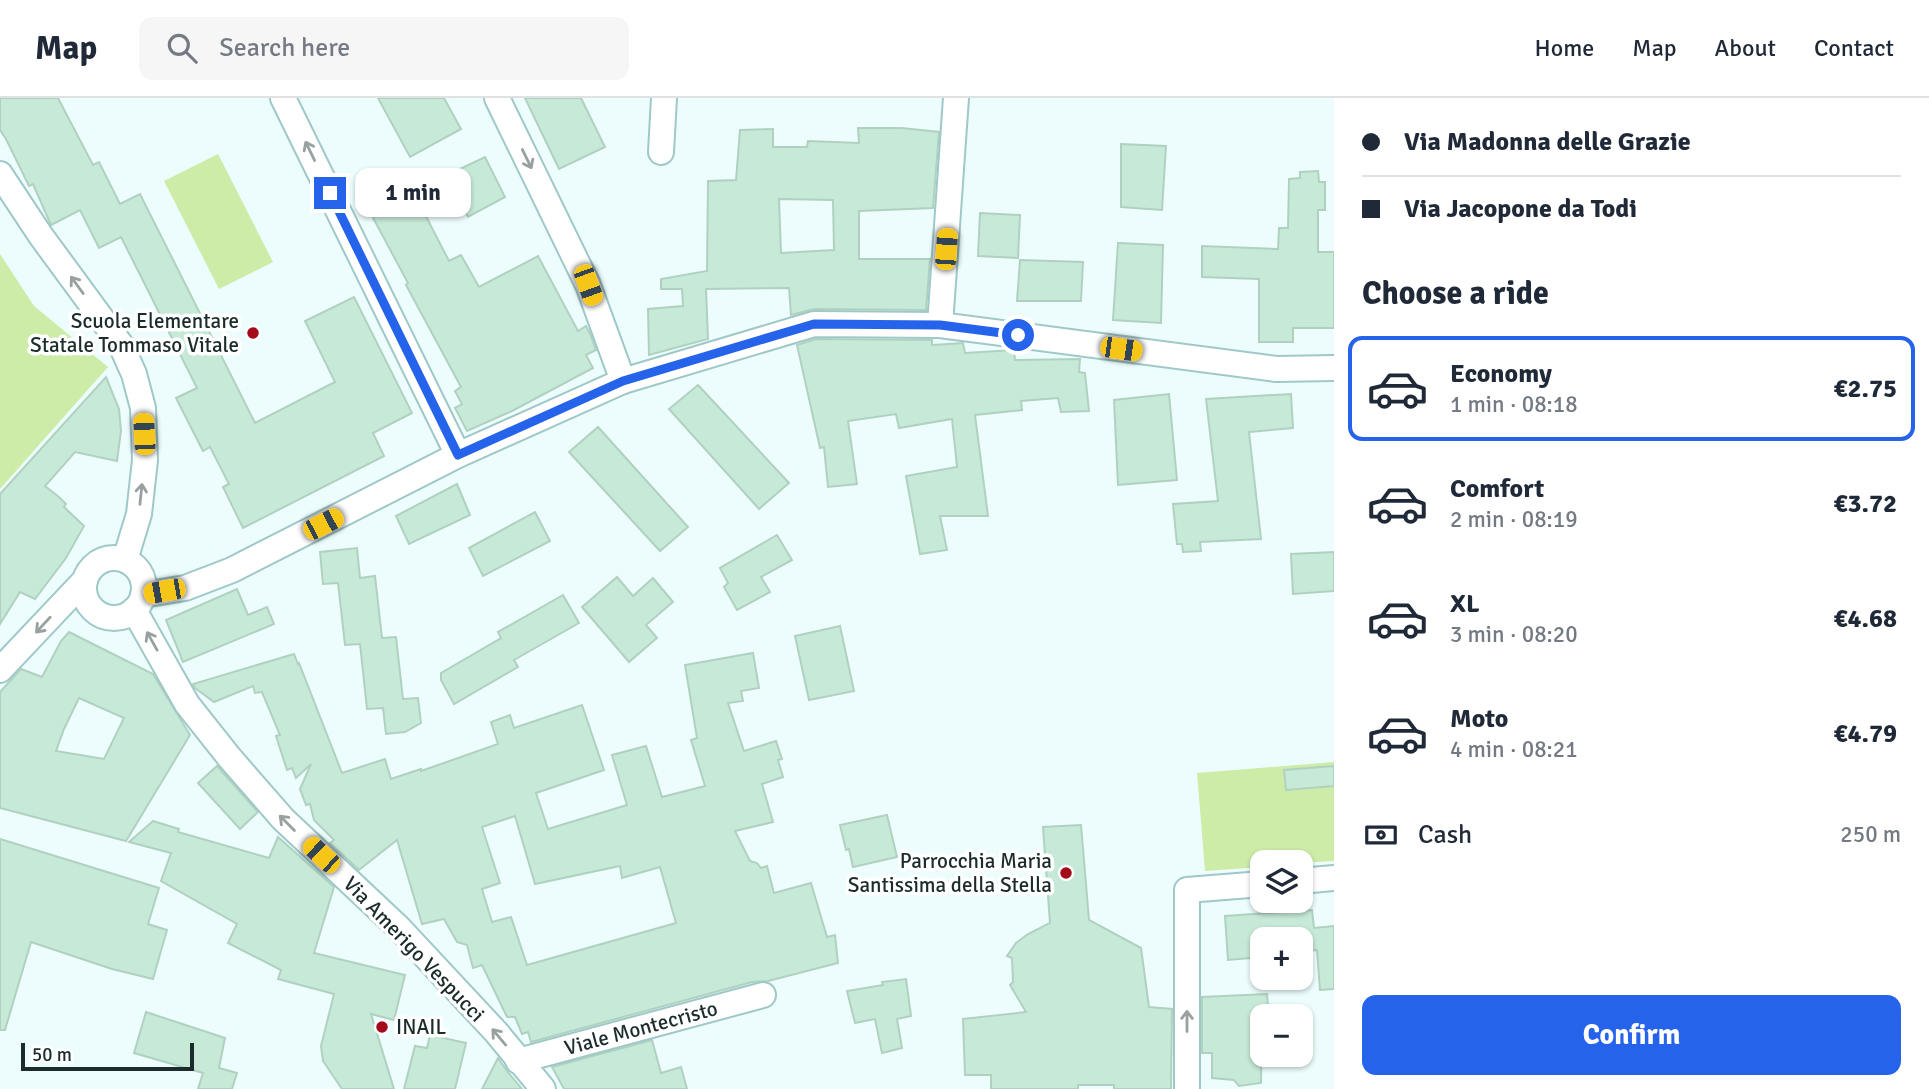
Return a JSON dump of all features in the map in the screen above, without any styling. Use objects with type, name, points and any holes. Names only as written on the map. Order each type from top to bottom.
[{"type":"street","points":[[284,98],[458,455]]},
{"type":"street","points":[[497,98],[588,285],[623,381]]},
{"type":"street","points":[[661,152],[664,98]]},
{"type":"street","points":[[940,325],[956,98]]},
{"type":"street","points":[[0,174],[41,236],[121,345],[134,374],[143,408],[145,460],[139,514],[125,560]]},
{"type":"street","points":[[85,580],[86,599],[98,613],[117,618],[126,615],[138,602],[232,570],[458,455],[623,381],[814,324],[940,325],[1276,369],[1334,368]]},
{"type":"street","points":[[0,670],[85,580],[98,562],[116,558],[133,565],[143,580],[138,602]]},
{"type":"street","name":"Via Amerigo Vespucci","points":[[138,602],[187,704],[229,757],[283,819],[399,929],[496,1032],[543,1089]]},
{"type":"street","points":[[1313,880],[1334,878]]},
{"type":"street","points":[[1187,1089],[1187,890],[1250,885]]},
{"type":"street","name":"Viale Montecristo","points":[[518,1060],[764,995]]},
{"type":"green space","points":[[218,154],[273,262],[219,289],[164,181]]},
{"type":"green space","points":[[0,254],[34,306],[108,367],[0,489]]},
{"type":"green space","points":[[1334,762],[1334,861],[1313,862],[1313,850],[1250,850],[1250,868],[1205,871],[1197,773]]},
{"type":"building","points":[[0,98],[58,98],[93,165],[99,162],[120,204],[140,194],[255,423],[335,382],[305,321],[354,297],[412,413],[373,433],[384,456],[243,528],[223,487],[229,484],[210,447],[203,451],[176,398],[197,388],[121,237],[99,248],[80,210],[51,225],[33,184],[29,186],[0,130]]},
{"type":"building","points":[[378,98],[444,98],[461,129],[410,157]]},
{"type":"building","points":[[525,98],[581,98],[605,147],[559,169]]},
{"type":"building","points":[[858,128],[902,128],[939,132],[933,208],[859,211],[859,259],[930,259],[926,310],[814,309],[791,315],[789,288],[706,289],[708,339],[649,355],[648,309],[683,306],[682,289],[661,289],[661,279],[707,271],[708,181],[736,180],[740,130],[773,129],[773,147],[807,147],[808,141],[859,143]],"holes":[[[779,199],[833,200],[834,250],[781,253]]]},
{"type":"building","points":[[1121,144],[1166,146],[1162,210],[1121,207]]},
{"type":"building","points":[[485,157],[505,197],[468,217],[447,175]]},
{"type":"building","points":[[1318,171],[1319,182],[1325,182],[1325,210],[1318,210],[1318,252],[1334,252],[1334,328],[1293,328],[1293,342],[1259,342],[1259,279],[1202,277],[1202,246],[1278,249],[1279,228],[1288,228],[1289,179],[1300,178],[1300,172]]},
{"type":"building","points":[[414,193],[449,261],[461,255],[479,287],[538,256],[578,331],[586,326],[591,336],[596,350],[586,355],[593,368],[512,411],[467,431],[455,408],[462,404],[455,391],[461,387],[372,216]]},
{"type":"building","points":[[980,213],[1020,215],[1018,258],[978,256]]},
{"type":"building","points":[[1118,243],[1163,245],[1161,323],[1113,320]]},
{"type":"building","points":[[1020,260],[1083,262],[1081,301],[1017,301]]},
{"type":"building","points":[[816,339],[932,340],[932,345],[963,343],[965,353],[1014,350],[1015,360],[1080,359],[1079,372],[1085,373],[1089,411],[1061,412],[1058,398],[1021,401],[1022,410],[975,415],[988,516],[940,516],[947,550],[920,554],[906,476],[957,467],[952,419],[899,428],[896,414],[848,421],[857,484],[828,487],[824,447],[820,448],[797,345]]},
{"type":"building","points":[[106,377],[119,409],[121,431],[117,461],[75,452],[45,486],[66,504],[64,507],[84,526],[66,558],[35,599],[20,592],[0,624],[0,494]]},
{"type":"building","points":[[698,385],[789,483],[759,509],[669,409]]},
{"type":"building","points":[[1169,394],[1177,480],[1118,485],[1114,400]]},
{"type":"building","points":[[1291,394],[1293,428],[1249,432],[1261,539],[1200,542],[1201,551],[1183,552],[1182,544],[1177,544],[1173,504],[1218,501],[1206,399]]},
{"type":"building","points":[[598,427],[688,527],[660,551],[569,452]]},
{"type":"building","points":[[457,484],[470,515],[409,544],[396,516]]},
{"type":"building","points":[[535,512],[550,541],[483,576],[469,548]]},
{"type":"building","points":[[777,535],[792,560],[761,577],[770,592],[737,610],[724,587],[728,583],[720,568]]},
{"type":"building","points":[[357,548],[360,578],[375,576],[382,638],[396,637],[403,699],[418,698],[421,723],[405,732],[386,734],[383,708],[367,709],[360,644],[345,645],[338,583],[323,584],[320,552]]},
{"type":"building","points":[[1334,552],[1334,591],[1293,594],[1291,554]]},
{"type":"building","points":[[617,577],[633,596],[653,578],[673,602],[646,625],[657,638],[629,662],[582,607]]},
{"type":"building","points":[[237,589],[248,615],[267,607],[274,624],[183,662],[166,620]]},
{"type":"building","points":[[563,595],[579,623],[514,660],[518,667],[454,704],[441,680],[441,673],[501,638],[498,632]]},
{"type":"building","points":[[840,626],[854,691],[809,700],[795,636]]},
{"type":"building","points":[[69,632],[153,674],[190,735],[126,841],[0,808],[0,692],[21,669],[42,677],[61,641]],"holes":[[[79,698],[124,718],[104,759],[56,751]]]},
{"type":"building","points":[[753,653],[759,688],[741,691],[743,701],[728,703],[744,751],[776,741],[782,759],[778,760],[783,777],[762,784],[773,822],[735,831],[750,861],[761,868],[767,866],[774,893],[811,883],[827,937],[835,935],[838,963],[768,981],[752,982],[531,1042],[528,1032],[522,1034],[515,1017],[507,1017],[482,965],[473,968],[467,945],[457,942],[444,919],[422,924],[397,840],[359,870],[330,843],[334,840],[314,820],[310,804],[306,805],[300,789],[311,764],[296,778],[292,768],[287,770],[276,736],[280,735],[262,692],[255,693],[253,686],[214,702],[193,684],[294,654],[342,773],[385,759],[391,779],[498,744],[491,722],[510,715],[514,728],[582,705],[604,770],[536,793],[548,829],[627,805],[612,755],[646,746],[662,797],[705,786],[691,740],[697,738],[685,665]],"holes":[[[515,816],[535,884],[620,866],[622,878],[660,867],[676,923],[527,965],[511,917],[492,922],[482,889],[500,883],[482,827]]]},
{"type":"building","points":[[217,766],[258,812],[240,829],[198,783]]},
{"type":"building","points":[[1334,766],[1334,786],[1286,790],[1284,770]]},
{"type":"building","points":[[887,815],[897,857],[853,867],[840,825]]},
{"type":"building","points":[[153,821],[179,829],[178,832],[269,858],[278,837],[334,887],[314,953],[405,975],[394,1020],[371,1014],[394,1089],[342,1089],[323,1061],[321,1046],[334,994],[278,979],[281,970],[228,943],[237,924],[161,881],[171,853],[129,842]]},
{"type":"building","points":[[1081,825],[1089,920],[1141,948],[1149,1007],[1172,1009],[1171,1089],[1114,1089],[1114,1085],[1078,1085],[1078,1089],[991,1089],[991,1075],[965,1075],[963,1019],[1026,1012],[1010,985],[1013,982],[1012,958],[1007,956],[1016,943],[1050,923],[1043,827]]},
{"type":"building","points":[[0,839],[159,888],[148,924],[167,930],[153,979],[112,969],[31,942],[5,1030],[0,1030]]},
{"type":"building","points":[[1312,913],[1314,928],[1334,926],[1334,989],[1320,990],[1317,950],[1313,950],[1313,927],[1250,927],[1250,958],[1228,960],[1225,916]]},
{"type":"building","points":[[906,979],[911,1016],[897,1019],[902,1048],[882,1053],[875,1019],[855,1023],[847,991]]},
{"type":"building","points":[[1267,994],[1268,1004],[1250,1004],[1250,1067],[1261,1067],[1261,1083],[1239,1086],[1234,1080],[1212,1078],[1212,1053],[1202,1053],[1202,997]]},
{"type":"building","points":[[146,1012],[225,1038],[219,1068],[237,1073],[232,1089],[198,1089],[203,1073],[134,1053]]},
{"type":"building","points":[[430,1035],[466,1043],[455,1089],[404,1089],[415,1046],[427,1048]]},
{"type":"building","points":[[652,1040],[661,1073],[681,1067],[687,1089],[564,1089],[552,1067]]},
{"type":"building","points":[[498,1058],[507,1071],[522,1089],[482,1089]]},
{"type":"place","name":"Scuola Elementare Statale Tommaso Vitale","points":[[253,333]]},
{"type":"place","name":"Parrocchia Maria Santissima della Stella","points":[[1066,873]]},
{"type":"place","name":"INAIL","points":[[382,1027]]},
{"type":"route","points":[[330,193],[458,455],[623,381],[814,324],[940,325],[1018,335]]}]
